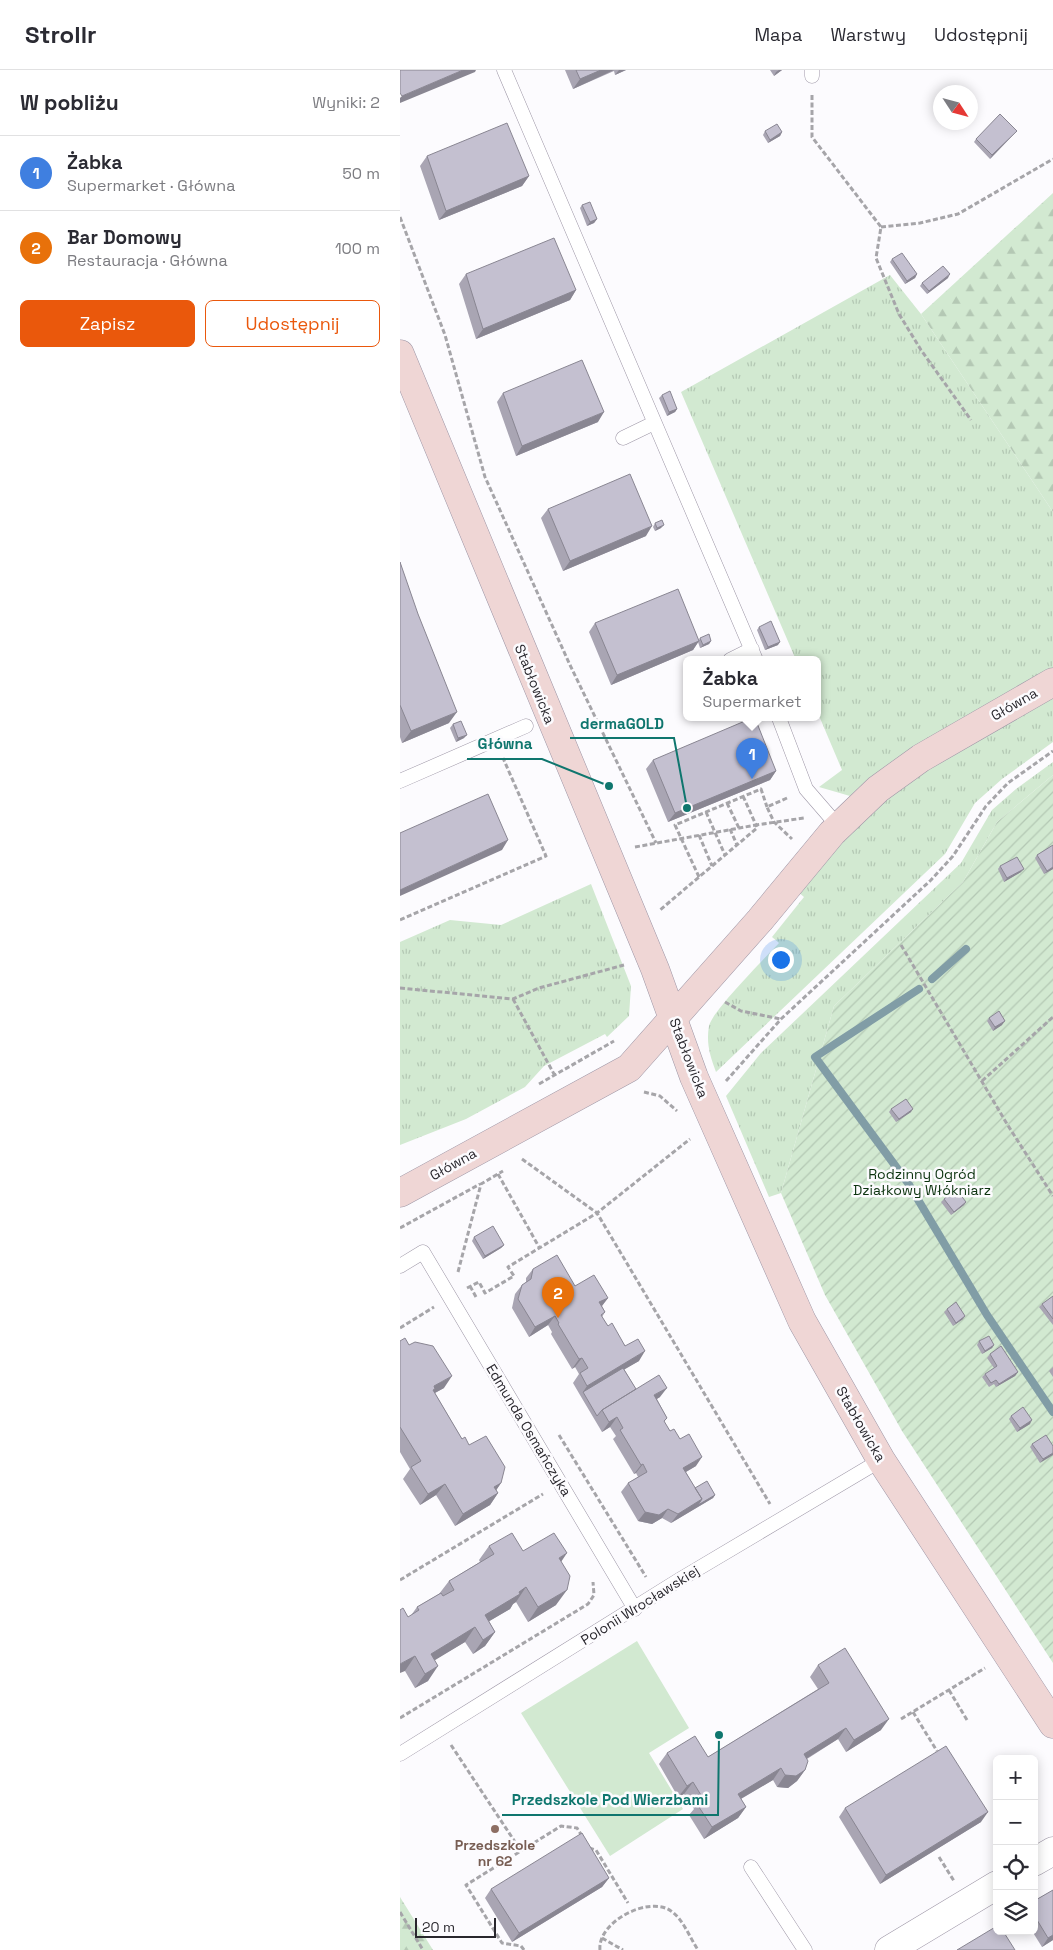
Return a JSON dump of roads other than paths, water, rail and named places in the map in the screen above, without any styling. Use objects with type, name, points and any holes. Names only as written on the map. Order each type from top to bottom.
[{"type":"street","name":"Stabłowicka","points":[[400,354],[673,1018],[701,1092],[802,1321],[881,1460],[1053,1724]]},
{"type":"street","name":"Główna","points":[[400,1193],[629,1068],[760,920],[838,826],[878,789],[921,758],[1053,682]]},
{"type":"street","points":[[1038,1860],[1053,1851]]},
{"type":"street","points":[[889,1950],[993,1887]]},
{"type":"lane","points":[[504,70],[754,654]]},
{"type":"lane","points":[[623,438],[654,423]]},
{"type":"lane","points":[[779,721],[806,789],[838,826]]},
{"type":"lane","points":[[400,781],[526,726]]},
{"type":"lane","name":"Edmunda Osmańczyka","points":[[400,1266],[423,1252],[635,1609]]},
{"type":"lane","name":"Polonii Wrocławskiej","points":[[400,1754],[657,1594],[881,1460]]},
{"type":"lane","points":[[751,1867],[805,1950]]},
{"type":"waterway","points":[[932,979],[966,949]]},
{"type":"waterway","points":[[919,989],[815,1057],[908,1183],[987,1315],[1053,1412]]},
{"type":"place","name":"Żabka","points":[[752,779]]},
{"type":"place","name":"Główna","points":[[609,786]]},
{"type":"place","name":"dermaGOLD","points":[[687,808]]},
{"type":"place","name":"Bar Domowy","points":[[558,1318]]},
{"type":"place","name":"Przedszkole Pod Wierzbami","points":[[719,1735]]},
{"type":"place","name":"Przedszkole nr 62","points":[[495,1829]]},
{"type":"park label","name":"Rodzinny Ogród Działkowy Włókniarz","points":[[922,1182]]}]
